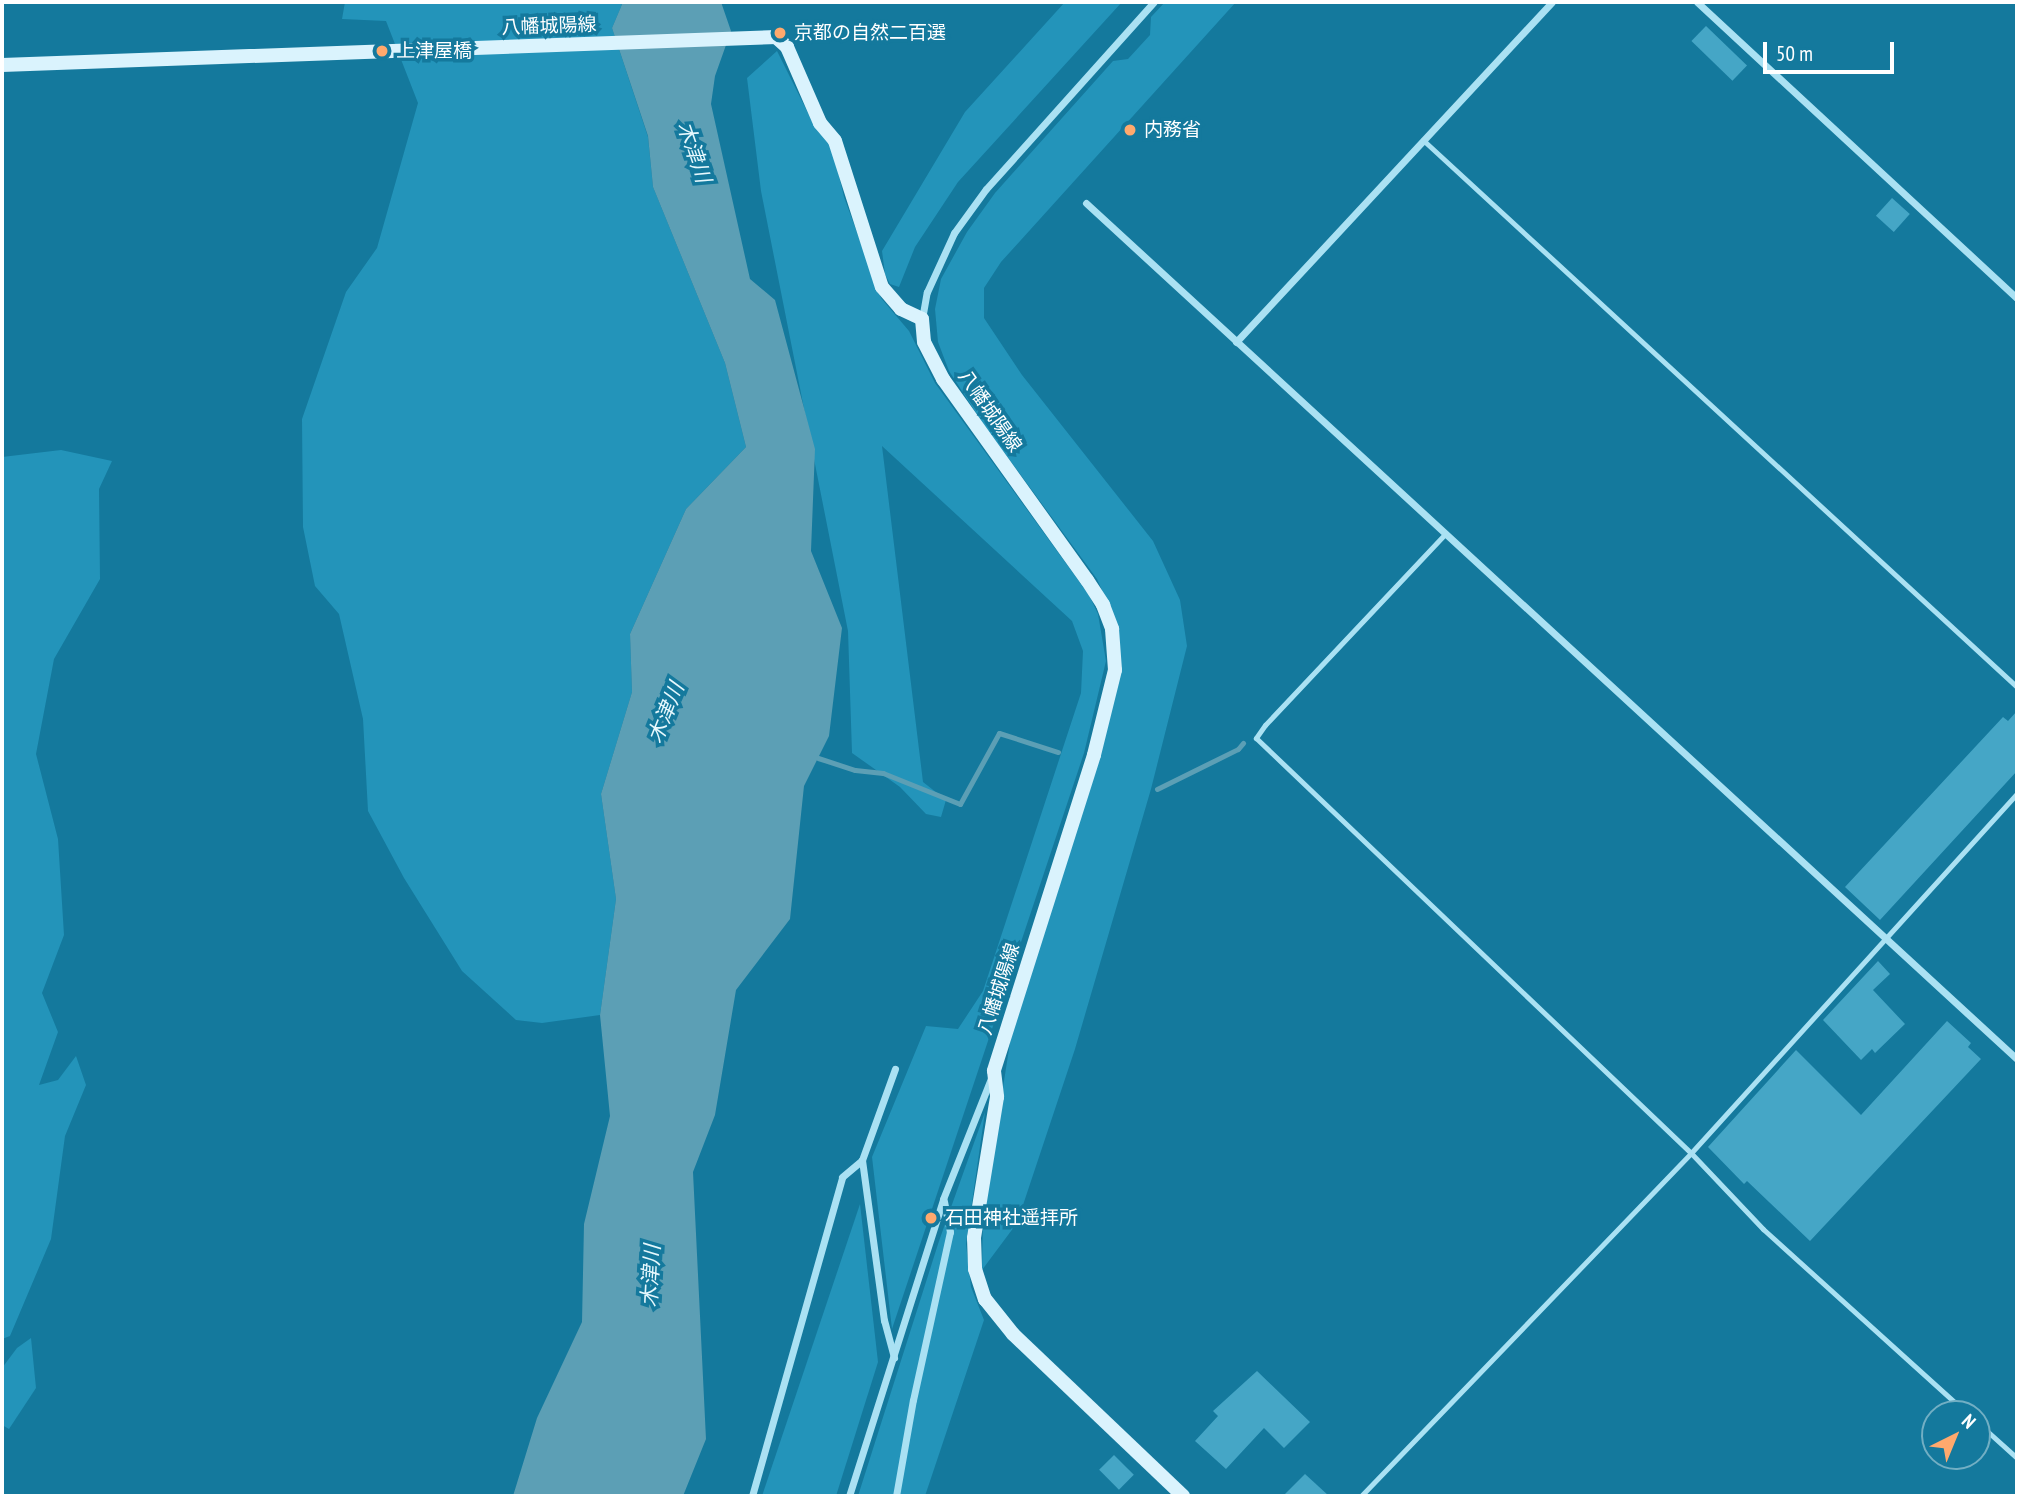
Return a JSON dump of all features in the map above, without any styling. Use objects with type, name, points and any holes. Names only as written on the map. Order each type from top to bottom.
[{"type":"main road","name":"八幡城陽線","points":[[2,65],[776,37],[787,47],[820,123],[835,141],[882,287],[901,309],[922,319],[924,342],[943,379],[1087,580],[1103,604],[1112,629],[1115,670],[1094,755],[994,1071],[997,1097],[974,1238],[975,1269],[985,1299],[1013,1334],[1183,1496]]},
{"type":"street","points":[[922,319],[931,279],[954,233],[986,189],[1154,2]]},
{"type":"street","points":[[1236,342],[1552,2]]},
{"type":"street","points":[[1697,2],[2017,298]]},
{"type":"street","points":[[1086,203],[2017,1059]]},
{"type":"street","points":[[895,1069],[862,1160],[884,1320],[895,1358]]},
{"type":"street","points":[[849,1496],[895,1358],[943,1199],[994,1071]]},
{"type":"street","points":[[752,1496],[842,1177],[862,1160]]},
{"type":"street","points":[[897,1496],[913,1400],[950,1231],[943,1199]]},
{"type":"lane","points":[[1423,140],[2017,687]]},
{"type":"lane","points":[[1445,534],[1265,725],[1256,738],[1691,1153],[1763,1229],[1952,1400]]},
{"type":"lane","points":[[1361,1496],[1691,1153],[2017,794]]},
{"type":"lane","points":[[1991,1435],[2017,1458]]},
{"type":"shaded area","points":[[345,2],[623,2],[612,28],[648,137],[653,187],[725,363],[746,447],[686,509],[630,634],[632,692],[601,794],[616,899],[600,1015],[542,1023],[516,1020],[462,971],[404,878],[368,811],[363,719],[339,614],[315,586],[303,527],[302,419],[346,292],[377,248],[418,103],[386,21],[342,19]]},
{"type":"shaded area","points":[[1065,2],[1122,2],[958,182],[915,247],[899,287],[890,284],[885,274],[882,251],[965,112]]},
{"type":"shaded area","points":[[1165,2],[1236,2],[1001,262],[984,288],[984,318],[1022,375],[1153,541],[1180,600],[1187,646],[1151,789],[1075,1049],[1017,1223],[982,1270],[983,1215],[1012,1030],[1099,760],[1114,617],[1097,579],[982,422],[949,371],[938,342],[935,309],[941,279],[967,232],[995,193],[1113,61],[1128,59],[1150,35],[1151,17]]},
{"type":"shaded area","points":[[777,51],[815,127],[832,146],[844,197],[881,298],[909,331],[935,383],[1089,595],[1098,614],[1106,661],[1084,753],[892,1329],[872,1157],[926,1026],[958,1029],[983,991],[1081,693],[1083,651],[1072,621],[882,446],[923,782],[946,800],[941,817],[926,814],[900,787],[852,753],[848,631],[761,191],[747,78]]},
{"type":"shaded area","points":[[61,450],[112,461],[99,489],[100,579],[54,659],[36,754],[58,839],[64,935],[42,993],[58,1032],[39,1085],[58,1080],[76,1056],[86,1085],[65,1136],[51,1239],[10,1336],[2,1339],[2,457]]},
{"type":"shaded area","points":[[985,1112],[966,1244],[971,1287],[984,1320],[925,1496],[858,1496],[939,1241]]},
{"type":"shaded area","points":[[860,1204],[878,1362],[836,1496],[762,1496]]},
{"type":"shaded area","points":[[31,1338],[36,1388],[9,1429],[2,1425],[2,1368],[17,1348]]},
{"type":"water","name":"木津川","points":[[623,2],[721,2],[731,31],[715,76],[711,104],[750,279],[775,300],[815,449],[811,551],[842,628],[829,736],[804,786],[790,919],[736,990],[715,1115],[693,1172],[706,1439],[683,1496],[513,1496],[537,1418],[582,1322],[584,1224],[610,1116],[600,1015],[616,899],[601,794],[632,692],[630,634],[686,509],[746,447],[725,363],[653,187],[648,136],[612,28]]},
{"type":"building","points":[[1706,26],[1747,66],[1732,81],[1691,41]]},
{"type":"building","points":[[1892,198],[1910,214],[1894,232],[1876,216]]},
{"type":"building","points":[[2017,711],[2017,771],[1880,920],[1845,887],[2003,717],[2008,721]]},
{"type":"building","points":[[1878,961],[1890,974],[1873,990],[1905,1024],[1875,1053],[1872,1049],[1861,1060],[1823,1020]]},
{"type":"building","points":[[1947,1021],[1971,1043],[1968,1047],[1981,1059],[1810,1241],[1747,1181],[1744,1184],[1708,1147],[1796,1050],[1861,1115]]},
{"type":"building","points":[[1257,1371],[1310,1422],[1284,1448],[1264,1428],[1226,1469],[1195,1441],[1218,1416],[1213,1411]]},
{"type":"building","points":[[1114,1455],[1134,1475],[1119,1490],[1099,1470]]},
{"type":"building","points":[[1305,1474],[1329,1496],[1283,1496]]},
{"type":"waterway","points":[[818,758],[855,770],[883,773],[960,804],[999,733],[1058,752]]},
{"type":"waterway","points":[[1157,789],[1238,749],[1243,743]]},
{"type":"place","name":"京都の自然二百選","points":[[780,33]]},
{"type":"place","name":"上津屋橋","points":[[382,51]]},
{"type":"place","name":"内務省","points":[[1130,130]]},
{"type":"place","name":"石田神社遥拝所","points":[[931,1218]]}]
